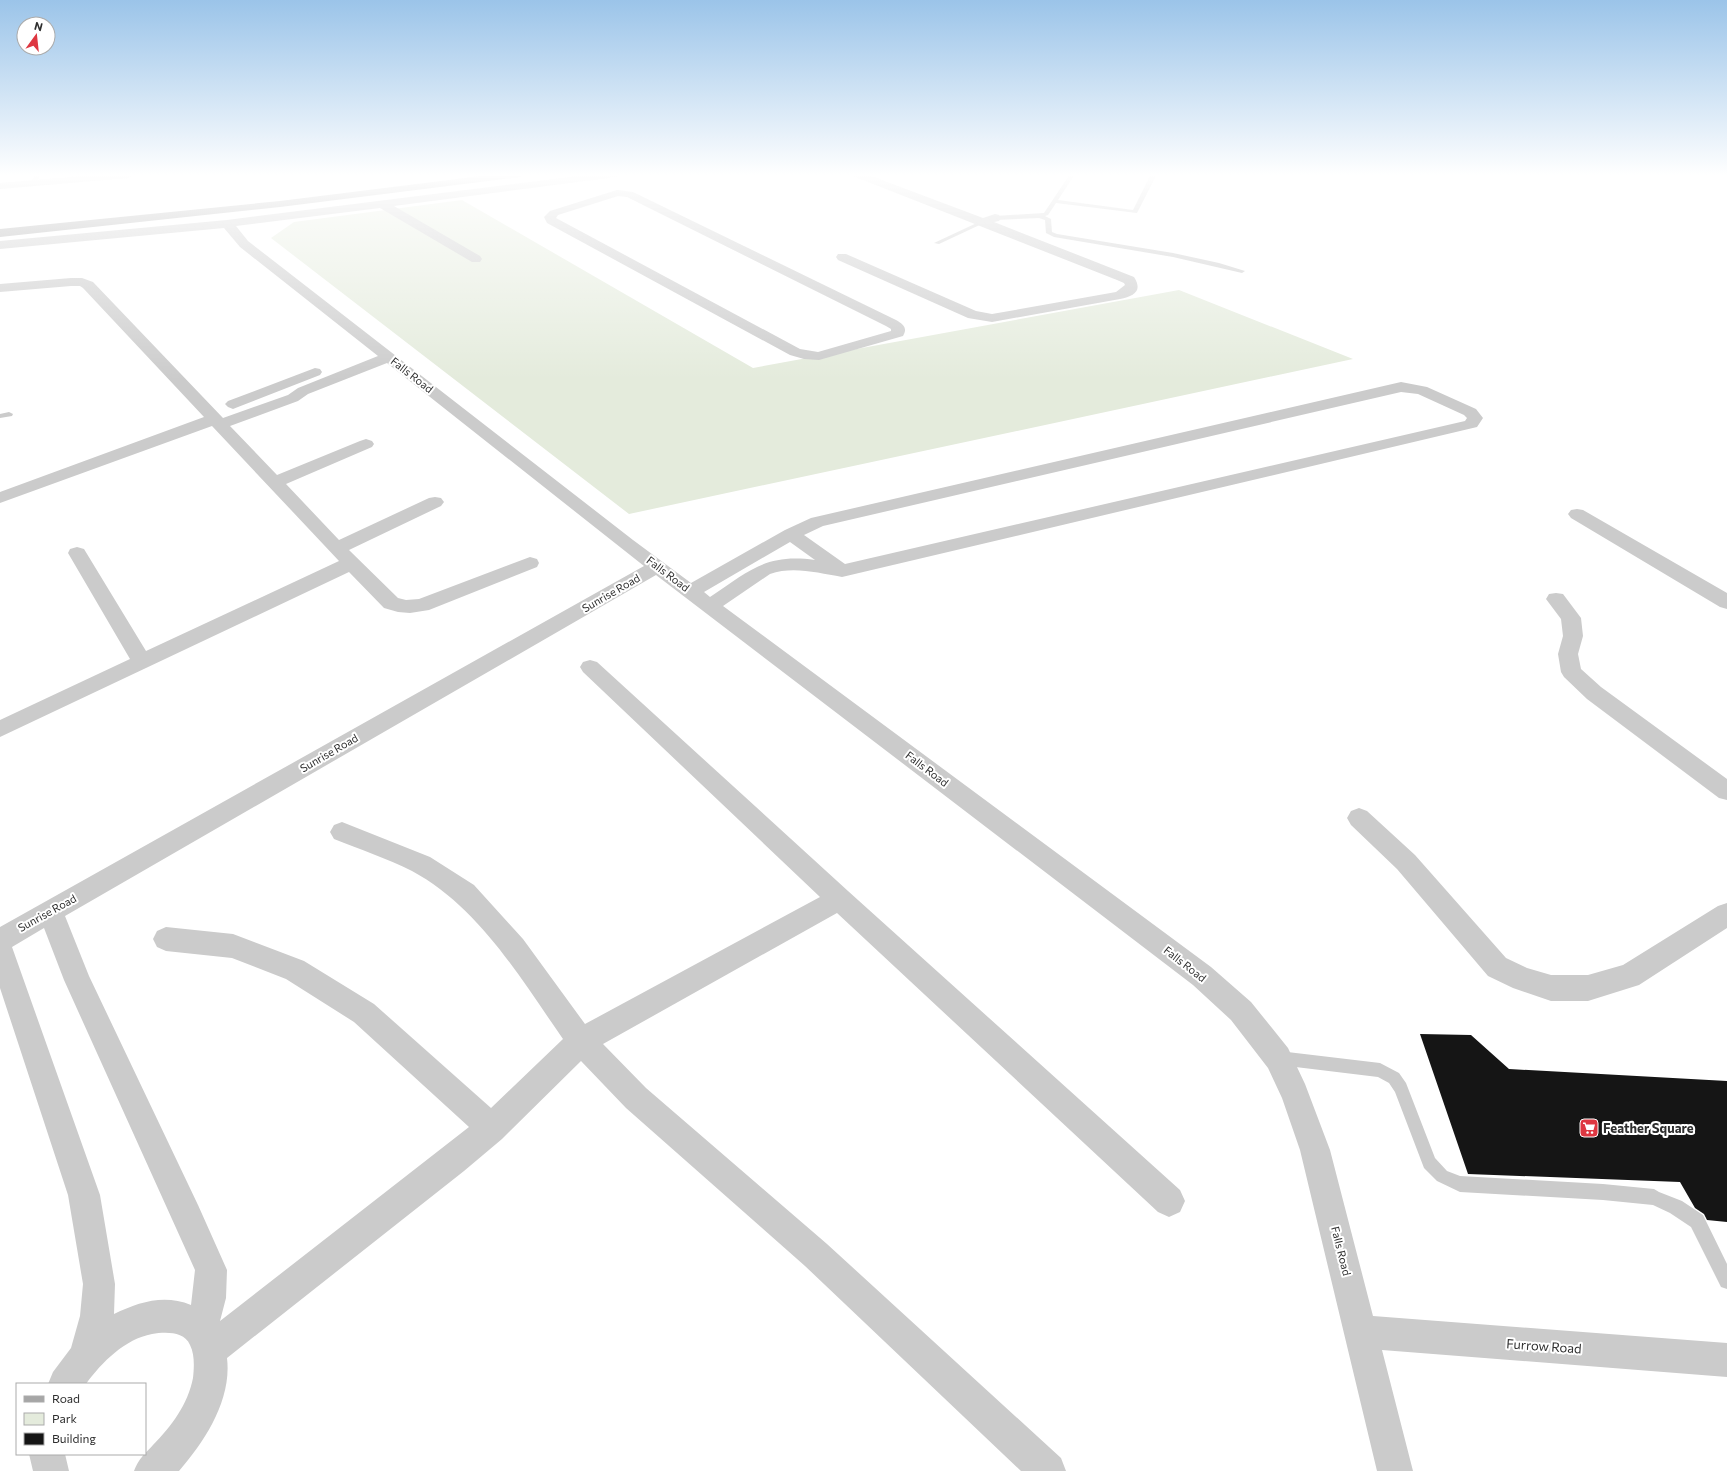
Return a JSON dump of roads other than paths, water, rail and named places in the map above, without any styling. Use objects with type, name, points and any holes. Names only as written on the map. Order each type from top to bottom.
[{"type":"street","points":[[0,245],[25,243]]},
{"type":"street","name":"Falls Road","points":[[243,243],[627,544],[1202,976],[1241,1011],[1278,1058],[1295,1094],[1315,1150],[1395,1471]]},
{"type":"street","points":[[448,243],[476,259]]},
{"type":"street","points":[[593,243],[795,352],[819,356],[898,333],[898,327],[891,323],[728,243]]},
{"type":"street","points":[[842,257],[972,315],[992,318],[1120,295],[1132,288],[1129,280],[1042,243]]},
{"type":"street","points":[[0,288],[71,282],[82,282],[88,285],[351,563],[391,603],[404,607],[422,604],[530,563]]},
{"type":"street","points":[[0,498],[215,419],[293,398],[299,385],[384,353]]},
{"type":"street","points":[[691,591],[790,534],[817,522],[1401,387],[1422,390],[1470,412],[1475,418],[1471,424],[842,571],[795,564],[778,565],[763,570],[710,606]]},
{"type":"street","points":[[275,482],[366,444]]},
{"type":"street","points":[[337,548],[435,502]]},
{"type":"street","points":[[1576,514],[1727,602]]},
{"type":"street","points":[[790,534],[842,571]]},
{"type":"street","points":[[77,553],[142,662]]},
{"type":"street","points":[[0,729],[351,563]]},
{"type":"street","name":"Sunrise Road","points":[[0,940],[658,566]]},
{"type":"street","points":[[732,568],[747,581]]},
{"type":"street","points":[[1556,599],[1571,618],[1573,636],[1568,654],[1571,672],[1594,693],[1727,791]]},
{"type":"street","points":[[590,667],[839,899],[1169,1201]]},
{"type":"street","points":[[1359,818],[1406,862],[1497,967],[1522,979],[1551,988],[1588,988],[1630,976],[1725,919]]},
{"type":"street","points":[[342,832],[375,844],[421,864],[465,893],[514,947],[581,1042],[636,1098],[816,1255],[1048,1471]]},
{"type":"street","points":[[205,1340],[363,1231],[491,1128],[581,1042],[839,899]]},
{"type":"street","points":[[50,912],[77,980],[211,1270],[205,1340],[211,1374],[204,1403],[188,1432],[167,1459],[152,1471]]},
{"type":"street","points":[[166,939],[233,946],[295,970],[364,1013],[491,1128]]},
{"type":"street","points":[[0,949],[84,1195],[99,1284],[97,1316],[86,1356]]},
{"type":"street","points":[[66,1383],[86,1356],[112,1334],[138,1320],[164,1314],[184,1318],[205,1340]]},
{"type":"street","name":"Furrow Road","points":[[1361,1332],[1727,1360]]},
{"type":"street","points":[[47,1455],[51,1471]]},
{"type":"lane","points":[[1100,243],[1174,254],[1203,260],[1242,271]]},
{"type":"lane","points":[[0,416],[9,414]]},
{"type":"lane","points":[[1278,1058],[1380,1070],[1394,1078],[1401,1088],[1429,1163],[1442,1176],[1460,1184],[1603,1192],[1654,1197],[1676,1207],[1697,1221],[1727,1281]]},
{"type":"place","name":"Feather Square","points":[[1589,1128]]}]
